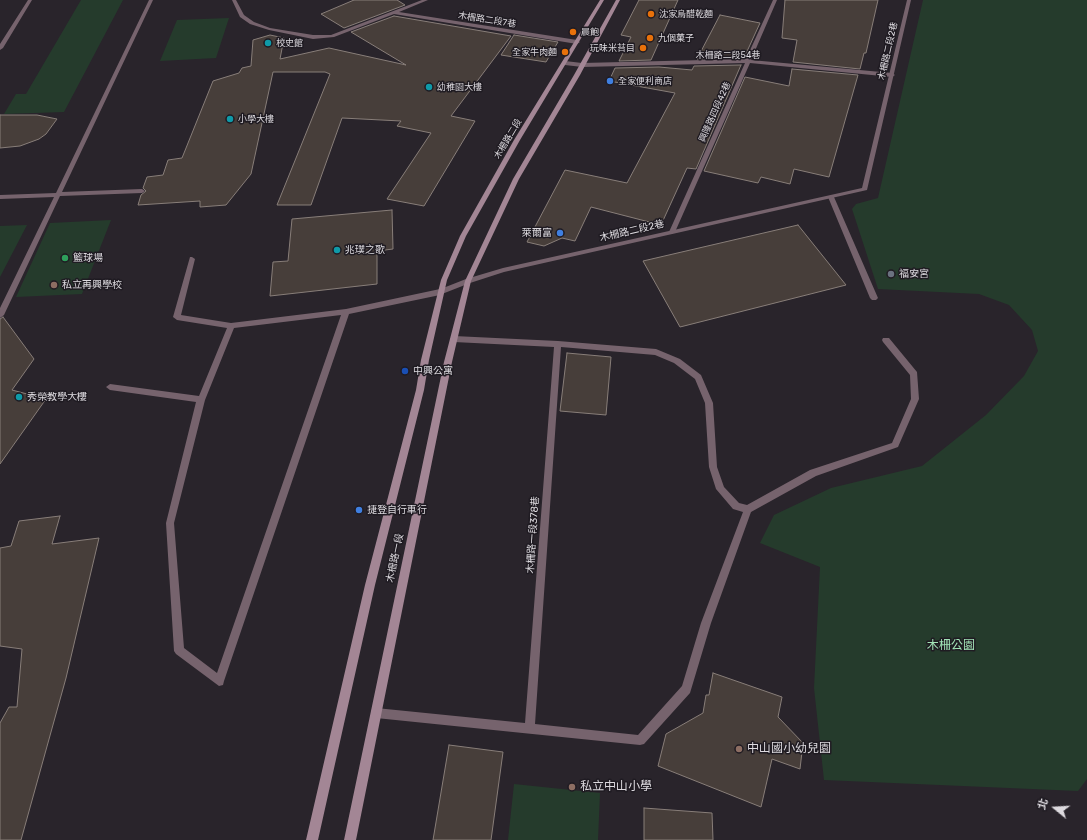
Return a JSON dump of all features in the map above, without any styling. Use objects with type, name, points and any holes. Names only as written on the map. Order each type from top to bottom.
[{"type":"main road","name":"木柵路二段","points":[[440,292],[463,236],[517,140],[602,0]]},
{"type":"main road","points":[[468,281],[516,178],[618,0]]},
{"type":"main road","name":"木柵路一段","points":[[350,840],[454,339],[468,281]]},
{"type":"main road","name":"木柵路一段","points":[[312,840],[370,585],[420,390],[440,292]]},
{"type":"street","points":[[0,48],[30,0]]},
{"type":"street","points":[[0,314],[151,0]]},
{"type":"street","points":[[234,0],[242,16],[269,29],[313,37],[332,36],[426,0]]},
{"type":"street","name":"興隆路四段42巷","points":[[672,232],[775,0]]},
{"type":"street","name":"木柵路二段2巷","points":[[192,259],[177,317],[232,326],[346,312],[440,292],[503,270],[865,190],[909,0]]},
{"type":"street","name":"木柵路二段7巷","points":[[395,13],[577,42]]},
{"type":"street","name":"木柵路二段54巷","points":[[565,63],[582,65],[747,61],[892,76]]},
{"type":"street","points":[[0,197],[142,191]]},
{"type":"street","points":[[831,197],[874,298]]},
{"type":"street","points":[[232,326],[201,400],[170,523],[179,651],[219,681],[346,312]]},
{"type":"street","points":[[454,339],[558,344],[656,352],[677,361],[698,377],[709,403],[713,467],[720,489],[736,506],[748,509]]},
{"type":"street","points":[[376,713],[640,740],[686,689],[706,623],[748,509],[813,473],[895,445],[915,398],[914,374],[886,340]]},
{"type":"street","name":"木柵路一段378巷","points":[[530,728],[558,344]]},
{"type":"street","points":[[110,387],[201,400]]},
{"type":"green space","points":[[81,0],[123,0],[64,112],[4,114],[16,94],[26,94]]},
{"type":"green space","name":"木柵公園","points":[[923,0],[1087,0],[1087,779],[1078,791],[824,780],[814,688],[820,567],[760,543],[774,515],[831,488],[922,466],[986,415],[1024,376],[1038,351],[1032,330],[1009,305],[979,294],[878,289],[852,209],[856,204],[878,198]]},
{"type":"green space","points":[[229,18],[216,58],[160,61],[177,20]]},
{"type":"green space","name":"籃球場","points":[[111,220],[82,294],[16,297],[50,223]]},
{"type":"green space","points":[[27,225],[0,277],[0,226]]},
{"type":"green space","points":[[514,784],[600,793],[598,840],[508,840]]},
{"type":"building","points":[[354,0],[397,0],[405,5],[344,28],[321,14]]},
{"type":"building","points":[[639,0],[678,0],[651,60],[619,61],[631,37],[621,35]]},
{"type":"building","points":[[785,0],[878,0],[866,53],[864,53],[860,69],[793,62],[797,40],[782,38]]},
{"type":"building","points":[[720,15],[760,23],[744,58],[697,59]]},
{"type":"building","points":[[394,16],[511,36],[451,116],[475,121],[424,206],[387,199],[431,133],[397,126],[401,121],[342,118],[311,205],[277,205],[330,74],[325,72],[273,72],[251,174],[226,205],[200,207],[200,201],[138,205],[141,195],[146,191],[143,188],[147,177],[163,175],[168,160],[182,158],[213,81],[239,73],[242,68],[251,66],[253,40],[270,35],[284,38],[280,59],[329,48],[406,65],[351,32]]},
{"type":"building","points":[[514,35],[558,42],[546,62],[501,55]]},
{"type":"building","points":[[741,65],[696,169],[687,168],[661,225],[591,207],[575,241],[562,238],[544,246],[527,242],[565,170],[627,183],[675,93],[609,81],[615,68],[659,67],[692,70],[694,66]]},
{"type":"building","points":[[792,69],[858,75],[829,177],[794,169],[790,184],[761,177],[758,183],[704,171],[745,77],[789,86]]},
{"type":"building","points":[[0,115],[37,115],[57,119],[46,134],[39,139],[20,146],[0,148]]},
{"type":"building","name":"兆璞之歌","points":[[392,210],[393,249],[377,251],[377,284],[270,296],[273,262],[288,261],[292,219]]},
{"type":"building","points":[[798,225],[846,285],[680,327],[643,261]]},
{"type":"building","name":"秀榮教學大樓","points":[[3,317],[34,359],[12,390],[46,399],[0,464],[0,319]]},
{"type":"building","points":[[567,353],[611,357],[606,415],[560,411]]},
{"type":"building","points":[[60,516],[52,544],[99,538],[66,678],[21,840],[0,840],[0,723],[9,707],[17,707],[22,649],[0,646],[0,548],[11,546],[19,521]]},
{"type":"building","name":"中山國小幼兒園","points":[[713,673],[782,697],[778,717],[803,743],[800,769],[772,759],[761,807],[658,766],[666,734],[703,713],[706,695],[709,695]]},
{"type":"building","points":[[449,745],[503,752],[491,840],[433,840]]},
{"type":"building","points":[[644,808],[712,813],[713,840],[644,840]]},
{"type":"place","name":"沈家烏醋乾麵","points":[[651,14]]},
{"type":"place","name":"晨飽","points":[[573,32]]},
{"type":"place","name":"九個菓子","points":[[650,38]]},
{"type":"place","name":"校史館","points":[[268,43]]},
{"type":"place","name":"玩味米苔目","points":[[643,48]]},
{"type":"place","name":"全家牛肉麵","points":[[565,52]]},
{"type":"place","name":"全家便利商店","points":[[610,81]]},
{"type":"place","name":"幼稚園大樓","points":[[429,87]]},
{"type":"place","name":"小學大樓","points":[[230,119]]},
{"type":"place","name":"萊爾富","points":[[560,233]]},
{"type":"place","name":"兆璞之歌","points":[[337,250]]},
{"type":"place","name":"籃球場","points":[[65,258]]},
{"type":"place","name":"福安宮","points":[[891,274]]},
{"type":"place","name":"私立再興學校","points":[[54,285]]},
{"type":"place","name":"中興公寓","points":[[405,371]]},
{"type":"place","name":"秀榮教學大樓","points":[[19,397]]},
{"type":"place","name":"捷登自行車行","points":[[359,510]]},
{"type":"place","name":"中山國小幼兒園","points":[[739,749]]},
{"type":"place","name":"私立中山小學","points":[[572,787]]}]
